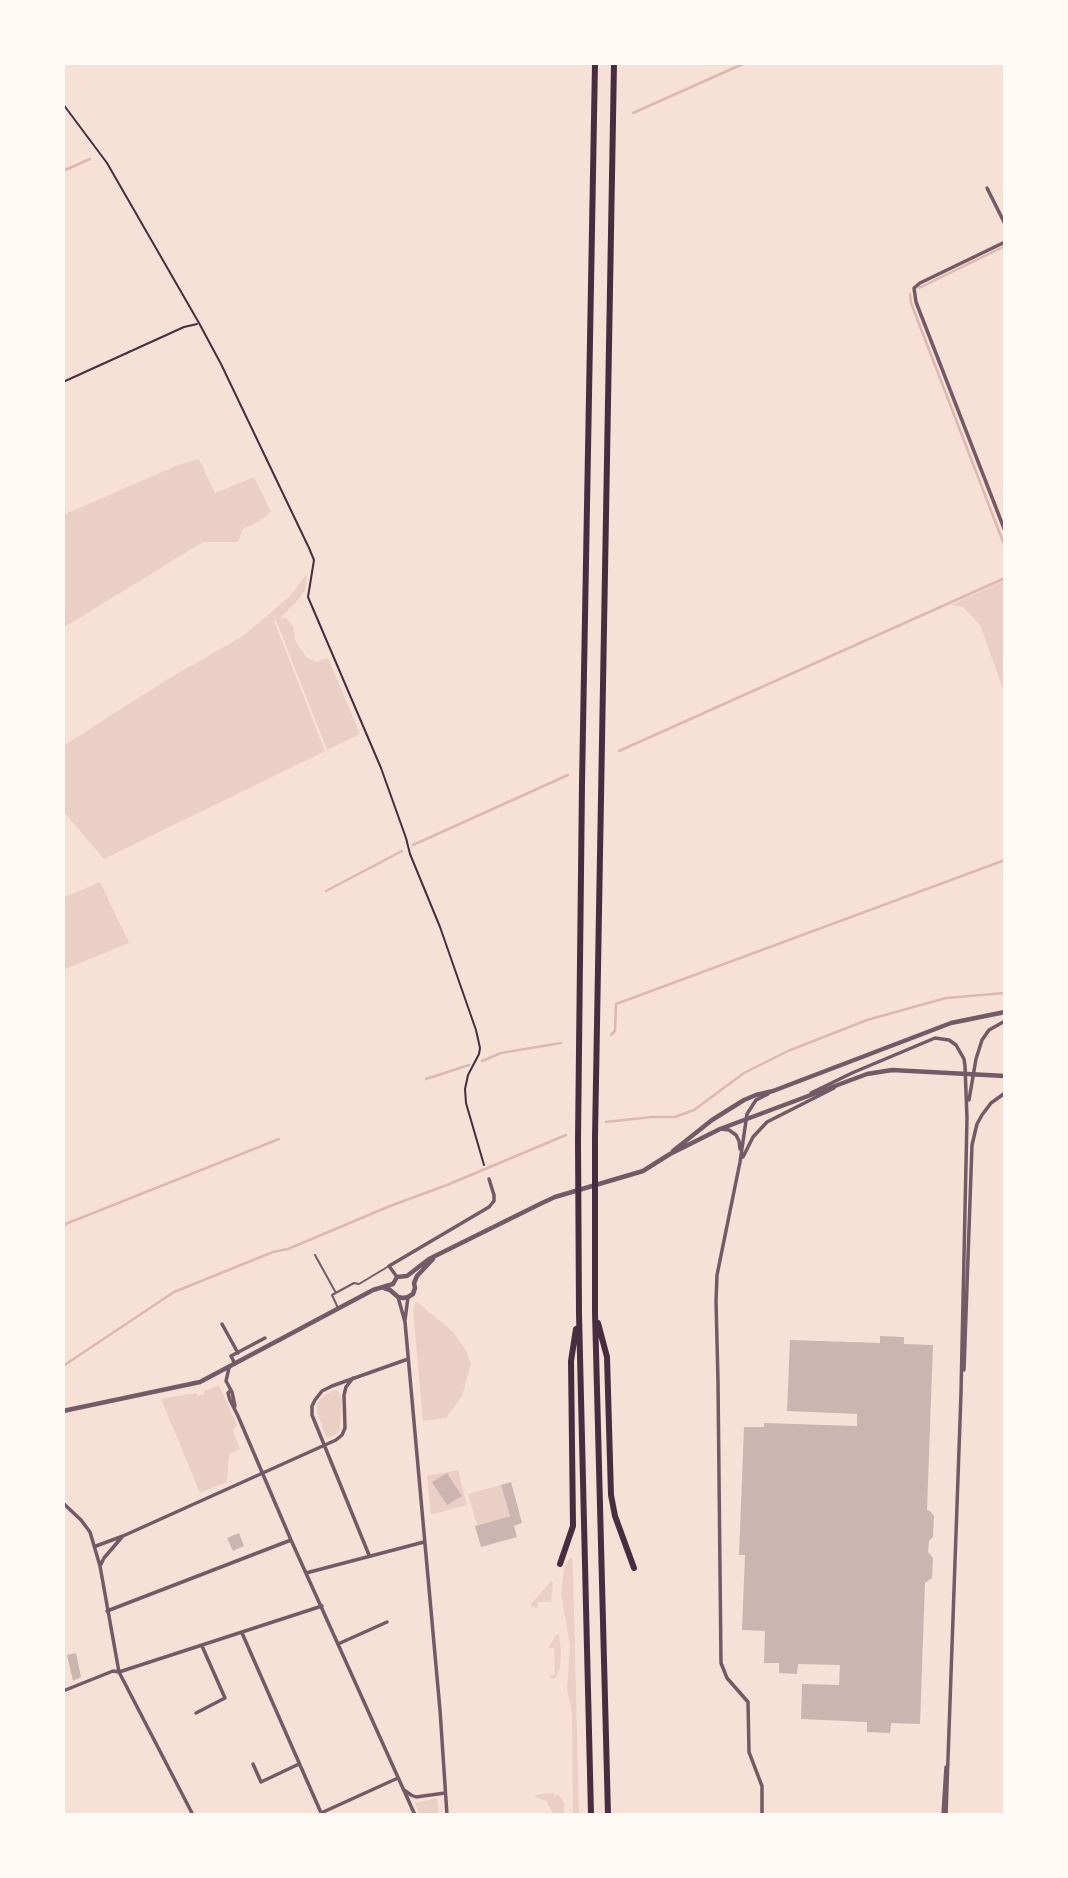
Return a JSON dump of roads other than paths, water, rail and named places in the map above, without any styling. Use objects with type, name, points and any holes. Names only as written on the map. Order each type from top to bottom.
[{"type":"highway","points":[[591,1815],[579,1314],[578,1140],[595,63]]},
{"type":"highway","points":[[608,1815],[595,1312],[594,1137],[614,63]]},
{"type":"highway","points":[[595,1312],[607,1357],[611,1495],[615,1516],[634,1568]]},
{"type":"highway","points":[[561,1564],[573,1526],[571,1361],[579,1314]]},
{"type":"street","points":[[987,188],[1005,223]]},
{"type":"street","points":[[1005,242],[914,288],[916,302],[1005,531]]},
{"type":"street","points":[[670,1154],[729,1109],[756,1095],[773,1091],[951,1023],[1005,1012]]},
{"type":"street","points":[[967,1118],[980,1046],[989,1030],[1005,1021]]},
{"type":"street","points":[[810,1095],[832,1082],[927,1041],[941,1038],[949,1040],[956,1045],[964,1059],[967,1118],[961,1393],[945,1815]]},
{"type":"street","points":[[397,1277],[407,1276],[419,1265],[439,1254],[555,1197],[643,1171],[720,1129],[854,1079],[892,1070],[1005,1076]]},
{"type":"street","points":[[740,1161],[752,1137],[767,1122],[854,1079]]},
{"type":"street","points":[[762,1813],[762,1786],[748,1745],[748,1702],[727,1678],[721,1657],[716,1301],[717,1275],[747,1114],[753,1103],[773,1091]]},
{"type":"street","points":[[961,1393],[965,1352],[972,1145],[982,1115],[991,1103],[1005,1093]]},
{"type":"street","points":[[753,1103],[760,1114]]},
{"type":"street","points":[[720,1129],[729,1130],[736,1135],[740,1147],[740,1161]]},
{"type":"street","points":[[397,1277],[390,1266],[494,1201],[489,1179]]},
{"type":"street","points":[[381,1287],[403,1298],[408,1297],[413,1294],[414,1283],[423,1269],[439,1254]]},
{"type":"street","points":[[407,1276],[414,1283]]},
{"type":"street","points":[[397,1277],[393,1284],[405,1322]]},
{"type":"street","points":[[63,1409],[200,1382],[338,1308],[393,1284]]},
{"type":"street","points":[[408,1297],[405,1322],[447,1815]]},
{"type":"street","points":[[222,1324],[237,1353]]},
{"type":"street","points":[[235,1364],[231,1356],[265,1338]]},
{"type":"street","points":[[369,1555],[312,1415],[312,1406],[322,1391],[332,1386],[408,1359]]},
{"type":"street","points":[[229,1367],[226,1381],[231,1390],[229,1396],[415,1815]]},
{"type":"street","points":[[95,1546],[123,1536],[342,1435],[345,1428],[344,1395],[353,1378]]},
{"type":"street","points":[[332,1386],[341,1390],[344,1395]]},
{"type":"street","points":[[63,1503],[90,1532],[100,1566],[119,1672],[193,1815]]},
{"type":"street","points":[[100,1566],[123,1536]]},
{"type":"street","points":[[107,1611],[291,1540]]},
{"type":"street","points":[[306,1573],[424,1542]]},
{"type":"street","points":[[63,1691],[113,1671],[119,1672],[322,1606]]},
{"type":"street","points":[[338,1643],[387,1622]]},
{"type":"street","points":[[242,1633],[321,1814],[398,1778]]},
{"type":"street","points":[[196,1713],[225,1699],[202,1646]]},
{"type":"street","points":[[253,1764],[261,1782],[299,1764]]},
{"type":"street","points":[[403,1788],[416,1797],[445,1793]]},
{"type":"street","points":[[412,1809],[412,1802],[416,1797]]},
{"type":"lane","points":[[315,1255],[336,1293]]},
{"type":"lane","points":[[338,1308],[332,1295],[355,1283],[359,1284],[390,1266]]},
{"type":"waterway","points":[[633,113],[745,63]]},
{"type":"waterway","points":[[63,171],[90,159]]},
{"type":"waterway","points":[[919,288],[1005,246]]},
{"type":"waterway","points":[[910,294],[911,303],[1005,547]]},
{"type":"waterway","points":[[619,751],[1005,578]]},
{"type":"waterway","points":[[413,845],[568,775]]},
{"type":"waterway","points":[[326,891],[402,851]]},
{"type":"waterway","points":[[611,1035],[615,1031],[616,1004],[1005,860]]},
{"type":"waterway","points":[[606,1122],[675,1117],[694,1110],[744,1073],[788,1051],[867,1020],[946,998],[1005,993]]},
{"type":"waterway","points":[[482,1061],[501,1053],[561,1043]]},
{"type":"waterway","points":[[426,1079],[469,1065]]},
{"type":"waterway","points":[[63,1366],[174,1292],[273,1252],[288,1249],[566,1135]]},
{"type":"waterway","points":[[63,1225],[279,1139]]}]
